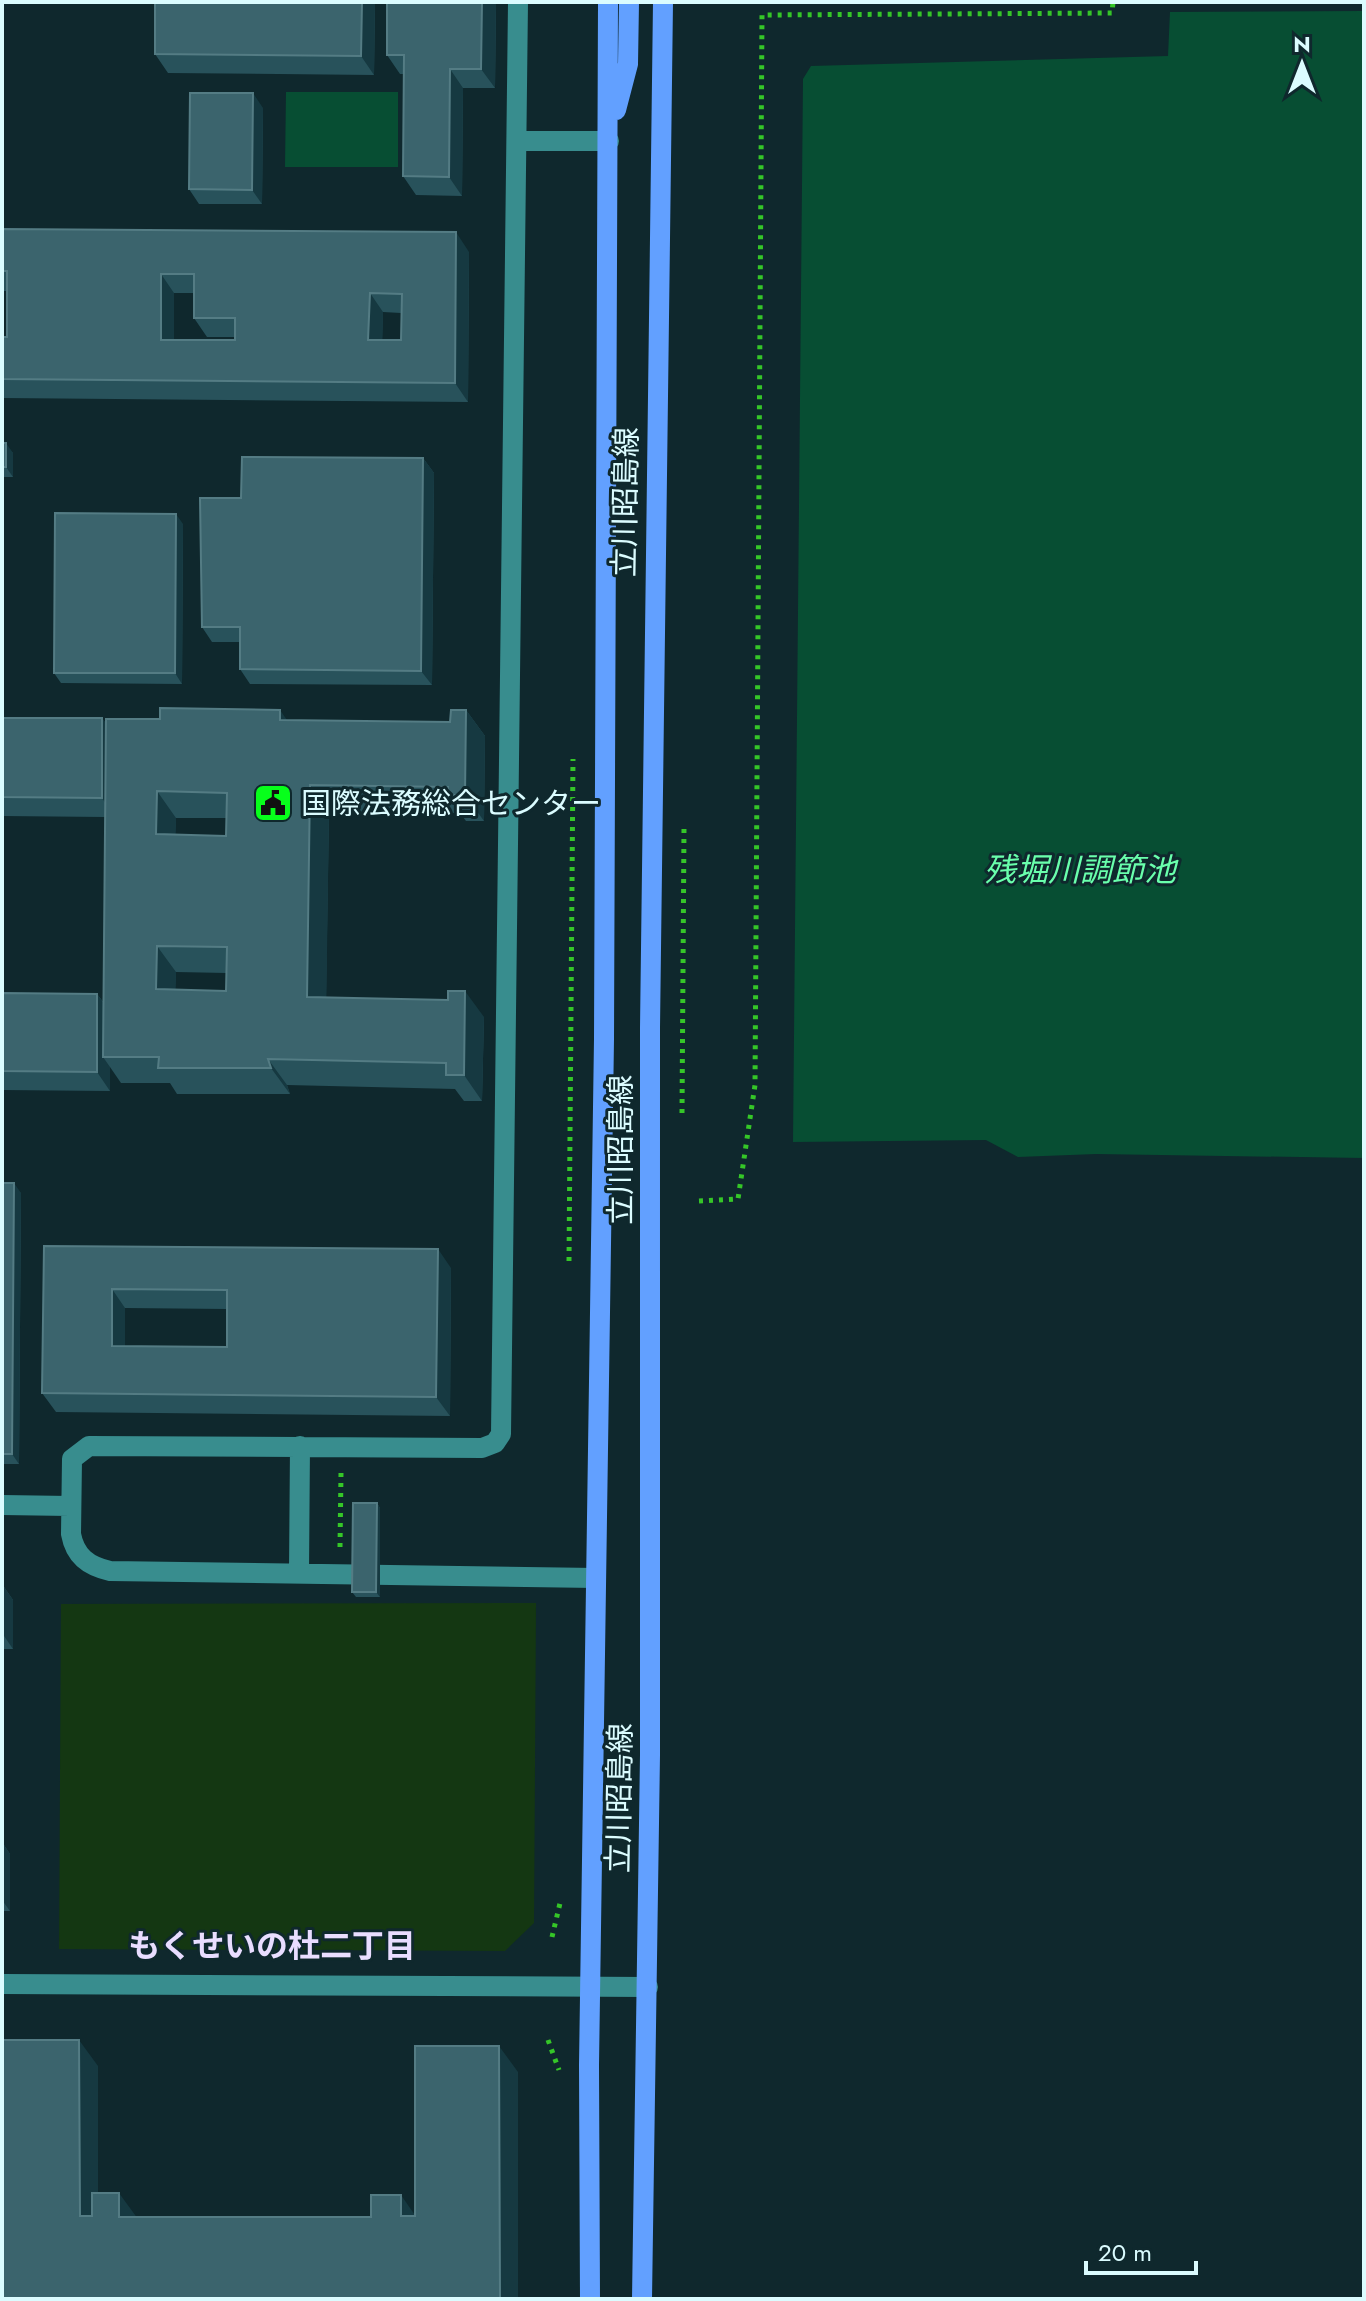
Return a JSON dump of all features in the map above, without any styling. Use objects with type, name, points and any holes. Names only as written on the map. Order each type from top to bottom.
[{"type":"main road","name":"立川昭島線","points":[[590,2299],[590,1986],[604,1024],[608,2]]},
{"type":"main road","points":[[609,141],[628,64],[629,2]]},
{"type":"main road","name":"立川昭島線","points":[[642,2299],[648,1987],[650,1028],[663,2]]},
{"type":"street","points":[[518,2],[502,1423],[495,1443],[482,1448],[89,1446],[79,1450],[72,1459],[70,1506],[73,1543],[95,1568],[110,1571],[596,1578]]},
{"type":"street","points":[[517,141],[609,141]]},
{"type":"street","points":[[299,1573],[300,1446]]},
{"type":"street","points":[[2,1505],[70,1506]]},
{"type":"street","points":[[2,1984],[648,1987]]},
{"type":"path","points":[[699,1201],[738,1199],[755,1085],[762,15],[1112,13],[1113,2]]},
{"type":"path","points":[[569,1273],[573,747]]},
{"type":"path","points":[[552,1937],[563,1889]]},
{"type":"shaded area","points":[[536,1603],[534,1923],[505,1951],[59,1949],[61,1604]]},
{"type":"water","name":"残堀川調節池","points":[[1364,11],[1364,1158],[1096,1154],[1018,1157],[986,1140],[793,1142],[803,79],[811,66],[1168,56],[1170,12]]},
{"type":"water","points":[[286,92],[398,92],[398,167],[285,167]]},
{"type":"building","points":[[155,2],[362,2],[361,56],[155,54]]},
{"type":"building","points":[[387,2],[482,2],[481,69],[450,69],[449,177],[403,176],[404,55],[387,55]]},
{"type":"building","points":[[190,93],[253,93],[252,190],[189,189]]},
{"type":"building","points":[[2,229],[456,232],[455,383],[2,379],[2,337],[7,337],[7,271],[2,271]],"holes":[[[161,274],[194,274],[194,318],[235,318],[235,340],[161,340]],[[370,293],[402,294],[401,340],[368,340]]]},
{"type":"building","points":[[2,443],[6,443],[6,467],[2,467]]},
{"type":"building","points":[[242,457],[423,458],[421,671],[240,669],[240,627],[202,627],[200,498],[241,498]]},
{"type":"building","points":[[55,513],[176,514],[175,673],[54,673]]},
{"type":"building","points":[[160,708],[280,710],[280,720],[450,722],[451,710],[466,710],[465,795],[448,795],[448,787],[310,785],[307,997],[448,1000],[448,991],[465,991],[464,1075],[446,1075],[446,1063],[268,1059],[271,1068],[158,1068],[159,1057],[103,1057],[106,719],[160,719]],"holes":[[[157,791],[227,793],[226,836],[156,834]],[[157,946],[227,947],[226,991],[156,989]]]},
{"type":"building","points":[[2,718],[102,718],[102,798],[2,797]]},
{"type":"building","points":[[2,993],[97,994],[97,1072],[2,1071]]},
{"type":"building","points":[[2,1183],[14,1183],[12,1454],[2,1454]]},
{"type":"building","points":[[44,1246],[438,1249],[436,1397],[42,1393]],"holes":[[[112,1289],[227,1290],[227,1347],[112,1346]]]},
{"type":"building","points":[[353,1503],[377,1503],[376,1592],[352,1592]]},
{"type":"building","points":[[2,2040],[79,2040],[80,2216],[92,2216],[92,2193],[119,2193],[119,2217],[371,2217],[371,2195],[401,2195],[401,2216],[415,2216],[415,2046],[499,2046],[500,2299],[2,2299]]},
{"type":"place","name":"国際法務総合センター","points":[[273,803]]},
{"type":"district","name":"もくせいの杜二丁目","points":[[272,1946]]}]
